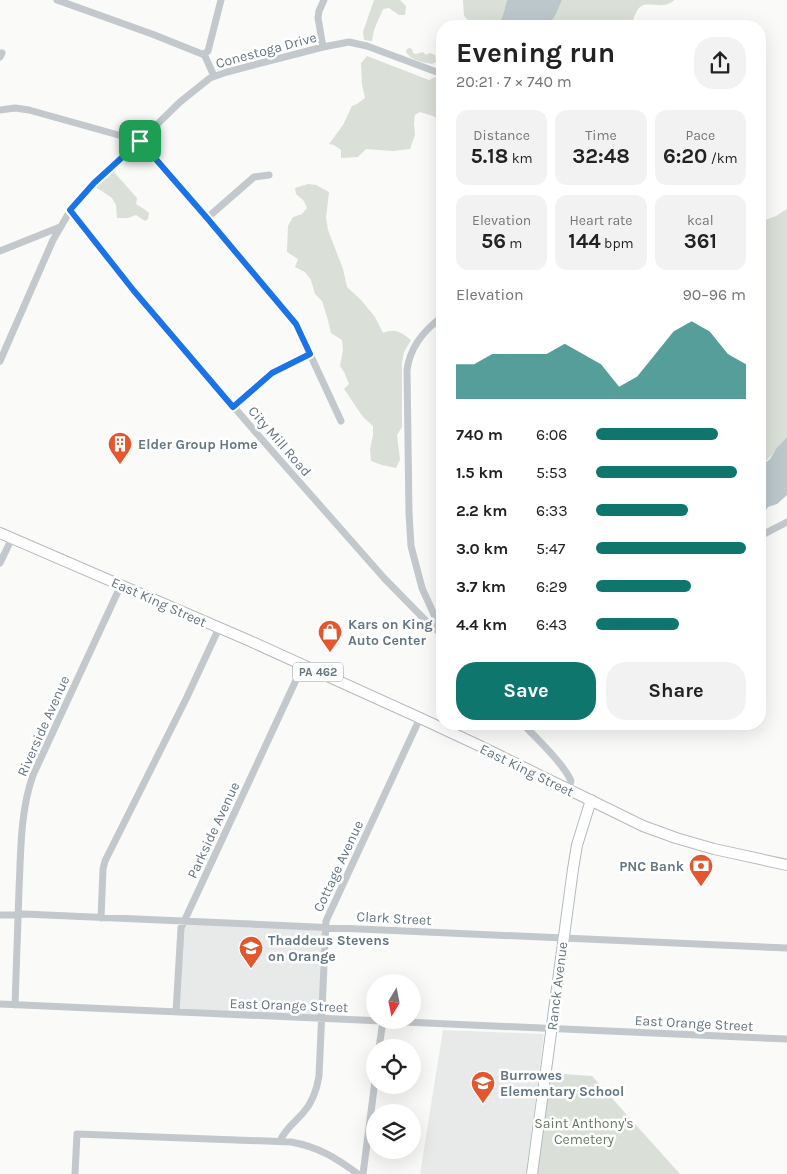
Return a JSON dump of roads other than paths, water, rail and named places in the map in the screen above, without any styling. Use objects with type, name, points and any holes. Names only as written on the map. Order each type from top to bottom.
[{"type":"main road","name":"East King Street","points":[[0,533],[303,665],[436,725]]},
{"type":"main road","name":"East King Street","points":[[446,730],[643,826],[676,838],[739,856],[787,866]]},
{"type":"main road","name":"Ranck Avenue","points":[[532,1174],[575,856],[591,800]]},
{"type":"street","points":[[57,0],[204,54]]},
{"type":"street","points":[[204,54],[208,51],[221,0]]},
{"type":"street","points":[[323,48],[318,18],[324,0]]},
{"type":"street","name":"Conestoga Drive","points":[[0,361],[60,227],[70,210],[94,183],[203,82],[214,76],[349,42],[436,72]]},
{"type":"street","points":[[204,54],[214,76]]},
{"type":"street","points":[[0,110],[15,108],[29,110],[122,136],[138,143],[207,218],[296,324],[341,421]]},
{"type":"street","points":[[207,218],[254,178],[269,175]]},
{"type":"street","name":"City Mill Road","points":[[70,210],[134,291],[233,407],[384,578],[436,629]]},
{"type":"street","points":[[0,251],[60,227]]},
{"type":"street","points":[[436,322],[416,344],[408,360],[407,370],[408,507],[411,546],[422,588],[436,619]]},
{"type":"street","points":[[233,407],[272,373],[310,354]]},
{"type":"street","points":[[766,533],[787,522]]},
{"type":"street","points":[[0,563],[12,538]]},
{"type":"street","name":"Riverside Avenue","points":[[15,1005],[23,819],[29,788],[121,585]]},
{"type":"street","points":[[101,918],[105,861],[219,628]]},
{"type":"street","name":"Parkside Avenue","points":[[176,1012],[181,928],[303,665]]},
{"type":"street","name":"Cottage Avenue","points":[[280,1141],[306,1109],[318,1086],[326,920],[420,718]]},
{"type":"street","points":[[529,730],[569,776],[571,781],[568,790]]},
{"type":"street","name":"Clark Street","points":[[0,915],[184,921],[787,948]]},
{"type":"street","name":"East Orange Street","points":[[0,1004],[366,1020]]},
{"type":"street","name":"East Orange Street","points":[[421,1023],[787,1039]]},
{"type":"street","points":[[363,1174],[373,1094]]},
{"type":"street","points":[[75,1174],[77,1134],[280,1141],[303,1144],[337,1159],[358,1174]]},
{"type":"place","name":"Elder Group Home","points":[[120,465]]},
{"type":"place","name":"Kars on King Auto Center","points":[[330,653]]},
{"type":"place","name":"PNC Bank","points":[[701,887]]},
{"type":"place","name":"Thaddeus Stevens on Orange","points":[[251,969]]},
{"type":"place","name":"Burrowes Elementary School","points":[[483,1104]]},
{"type":"park label","name":"Saint Anthony's Cemetery","points":[[584,1132]]}]
